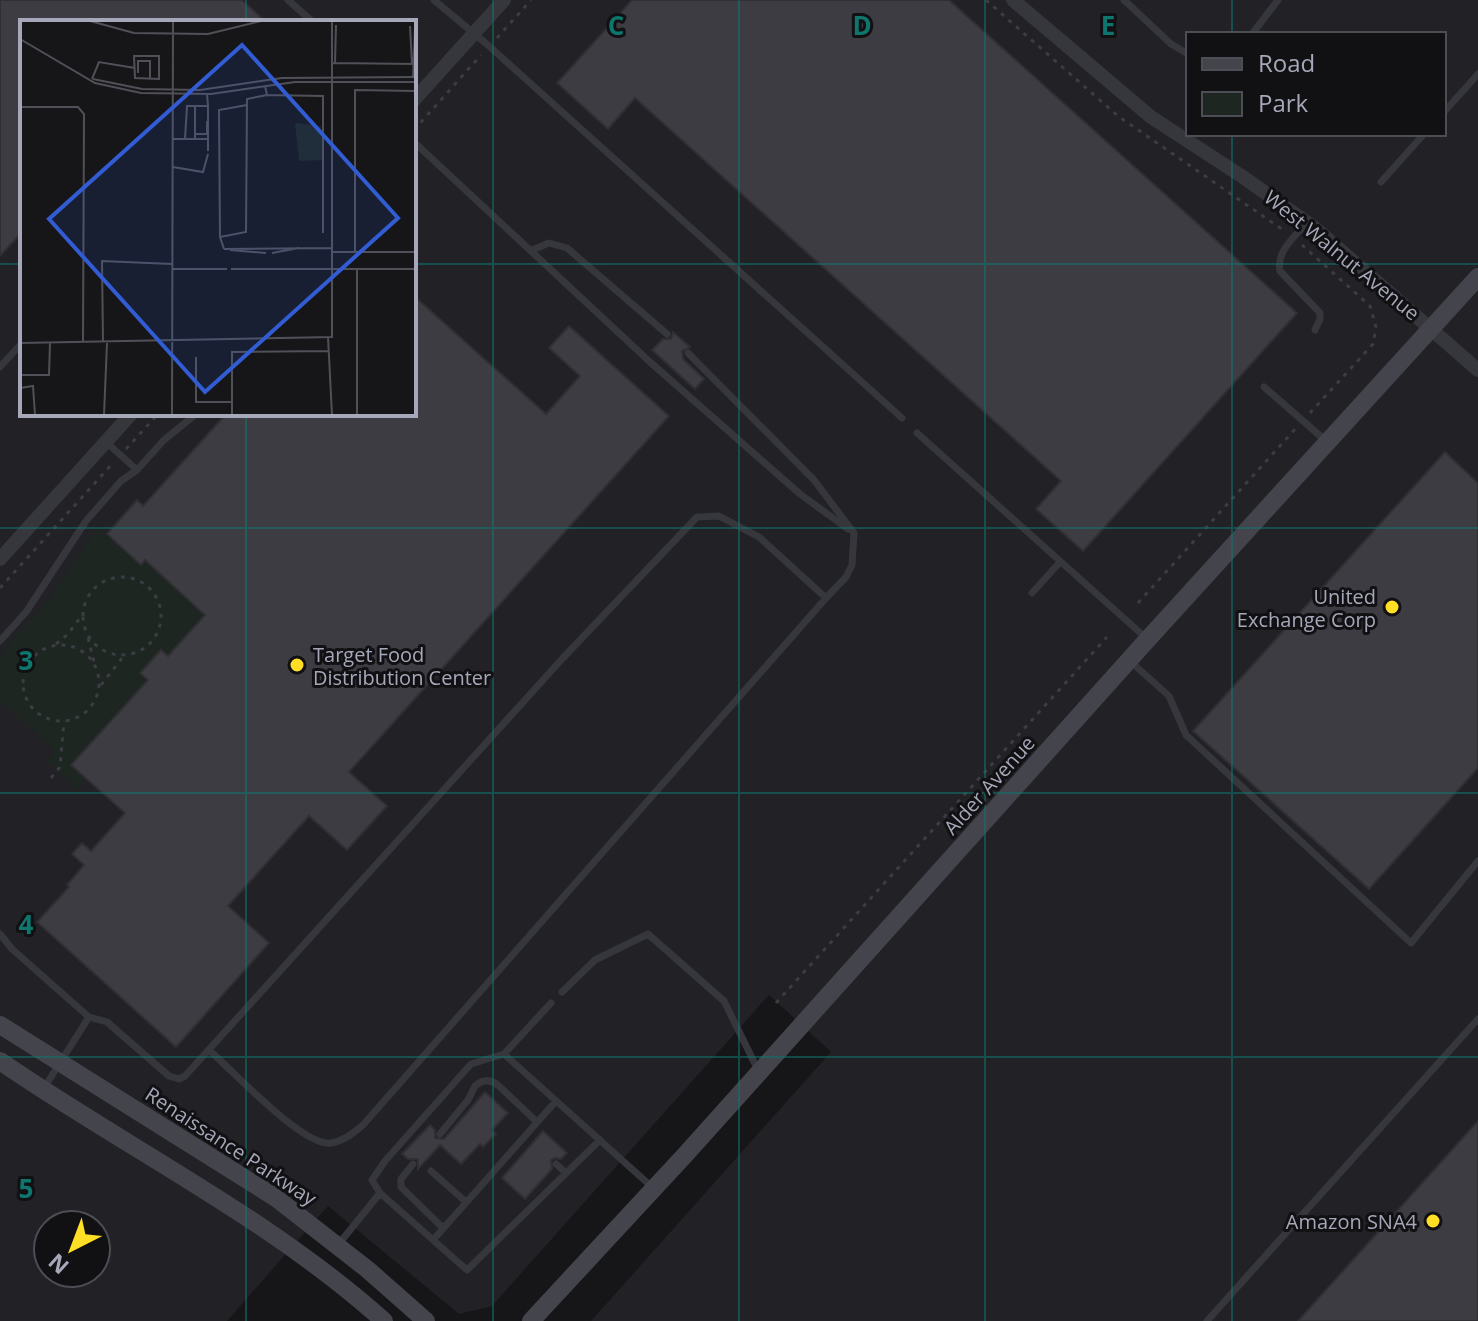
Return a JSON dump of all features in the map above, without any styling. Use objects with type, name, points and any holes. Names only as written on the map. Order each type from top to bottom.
[{"type":"main road","name":"Alder Avenue","points":[[531,1321],[654,1189],[1478,277]]},
{"type":"main road","name":"Renaissance Parkway","points":[[0,1025],[276,1198],[338,1245],[426,1321]]},
{"type":"main road","points":[[0,1061],[256,1221],[350,1290],[384,1321]]},
{"type":"street","points":[[416,98],[504,0]]},
{"type":"street","name":"West Walnut Avenue","points":[[1013,0],[1151,117],[1307,222],[1478,370]]},
{"type":"street","points":[[0,559],[129,416]]},
{"type":"lane","points":[[288,0],[310,20]]},
{"type":"lane","points":[[434,0],[902,418]]},
{"type":"lane","points":[[1124,0],[1171,44],[1186,53]]},
{"type":"lane","points":[[1254,32],[1278,0]]},
{"type":"lane","points":[[1446,110],[1478,74]]},
{"type":"lane","points":[[1381,182],[1422,136]]},
{"type":"lane","points":[[416,144],[650,362],[800,494],[854,533]]},
{"type":"lane","points":[[1307,222],[1283,251],[1279,263],[1280,271],[1314,303],[1320,313],[1315,330]]},
{"type":"lane","points":[[532,250],[549,243],[567,248],[667,334]]},
{"type":"lane","points":[[0,367],[20,345]]},
{"type":"lane","points":[[209,1050],[293,1127],[314,1141],[330,1144],[347,1138],[363,1125],[846,577],[852,565],[854,533],[814,480],[688,353]]},
{"type":"lane","points":[[1264,387],[1328,442]]},
{"type":"lane","points":[[0,641],[26,612],[86,521],[121,481],[137,470],[164,440],[194,416]]},
{"type":"lane","points":[[917,433],[1148,639]]},
{"type":"lane","points":[[106,442],[137,470]]},
{"type":"lane","points":[[0,934],[12,949],[89,1017],[107,1022],[169,1076],[179,1079],[209,1050],[583,636],[697,517],[719,516],[759,537],[826,598]]},
{"type":"lane","points":[[1032,593],[1060,562]]},
{"type":"lane","points":[[1129,661],[1169,696],[1186,735],[1411,943],[1478,861]]},
{"type":"lane","points":[[562,992],[595,960],[648,934],[724,1001],[759,1073]]},
{"type":"lane","points":[[551,1003],[504,1054],[471,1064],[385,1161],[372,1180],[380,1193],[467,1270],[600,1140]]},
{"type":"lane","points":[[43,1090],[89,1017]]},
{"type":"lane","points":[[1207,1321],[1478,1019]]},
{"type":"lane","points":[[504,1054],[654,1189]]},
{"type":"lane","points":[[440,1134],[468,1100],[475,1086],[487,1081],[493,1081],[537,1122]]},
{"type":"lane","points":[[433,1240],[556,1101]]},
{"type":"lane","points":[[525,1136],[533,1143]]},
{"type":"lane","points":[[507,1156],[515,1163]]},
{"type":"lane","points":[[413,1164],[401,1179],[401,1187],[443,1228]]},
{"type":"lane","points":[[556,1164],[566,1173]]},
{"type":"lane","points":[[431,1171],[466,1202]]},
{"type":"lane","points":[[538,1185],[547,1192]]},
{"type":"lane","points":[[338,1245],[380,1193]]},
{"type":"path","points":[[416,128],[531,0]]},
{"type":"path","points":[[986,0],[1118,116],[1294,238],[1370,306],[1376,327],[1373,344],[1138,603]]},
{"type":"path","points":[[0,588],[156,416]]},
{"type":"path","points":[[96,669],[84,652],[73,646],[55,646],[37,653],[28,662],[23,674],[26,699],[33,710],[44,717],[64,721],[80,716],[90,708],[115,663],[125,655],[146,647],[160,626],[161,612],[157,600],[139,581],[113,578],[101,583],[85,602],[83,614],[96,669],[99,688]]},
{"type":"path","points":[[55,646],[83,614]]},
{"type":"path","points":[[87,632],[98,647],[109,653],[125,655]]},
{"type":"path","points":[[776,1003],[1107,637]]},
{"type":"path","points":[[51,778],[60,767],[64,721]]},
{"type":"shaded area","points":[[0,0],[1478,0],[1478,1321],[591,1321],[831,1052],[769,995],[492,1306],[459,1314],[328,1206],[227,1321],[0,1321]]},
{"type":"green space","points":[[97,528],[140,565],[145,560],[205,615],[168,656],[141,673],[147,680],[71,764],[87,779],[78,789],[47,761],[55,751],[0,700],[0,655],[48,600]]},
{"type":"building","points":[[0,0],[242,0],[264,20],[20,20],[20,234],[0,256]]},
{"type":"building","points":[[632,0],[949,0],[1297,313],[1083,551],[1036,509],[1061,481],[635,98],[608,129],[557,83]]},
{"type":"building","name":"Target Food Distribution Center","points":[[416,298],[546,414],[580,376],[549,348],[569,326],[669,416],[349,772],[387,806],[347,850],[309,816],[228,906],[269,943],[176,1047],[37,922],[69,887],[67,885],[84,865],[72,854],[82,843],[91,851],[125,813],[71,765],[148,680],[140,673],[161,650],[168,656],[205,615],[145,560],[141,565],[107,534],[137,500],[143,506],[224,416],[416,416]]},
{"type":"building","points":[[673,332],[690,347],[682,351],[683,359],[704,379],[695,389],[652,350],[663,339],[671,339]]},
{"type":"building","name":"United Exchange Corp","points":[[1445,452],[1478,483],[1478,768],[1369,889],[1193,731]]},
{"type":"building","points":[[485,1092],[508,1113],[492,1130],[496,1134],[483,1147],[480,1144],[461,1164],[440,1145],[418,1169],[418,1159],[408,1159],[402,1154],[430,1125],[435,1130],[435,1138],[444,1139]]},
{"type":"building","name":"Amazon SNA4","points":[[1478,1121],[1478,1321],[1298,1321]]},
{"type":"building","points":[[543,1131],[567,1153],[561,1159],[551,1160],[552,1169],[525,1199],[502,1178]]},
{"type":"place","name":"United Exchange Corp","points":[[1392,607]]},
{"type":"place","name":"Target Food Distribution Center","points":[[297,665]]},
{"type":"place","name":"Amazon SNA4","points":[[1433,1221]]}]
